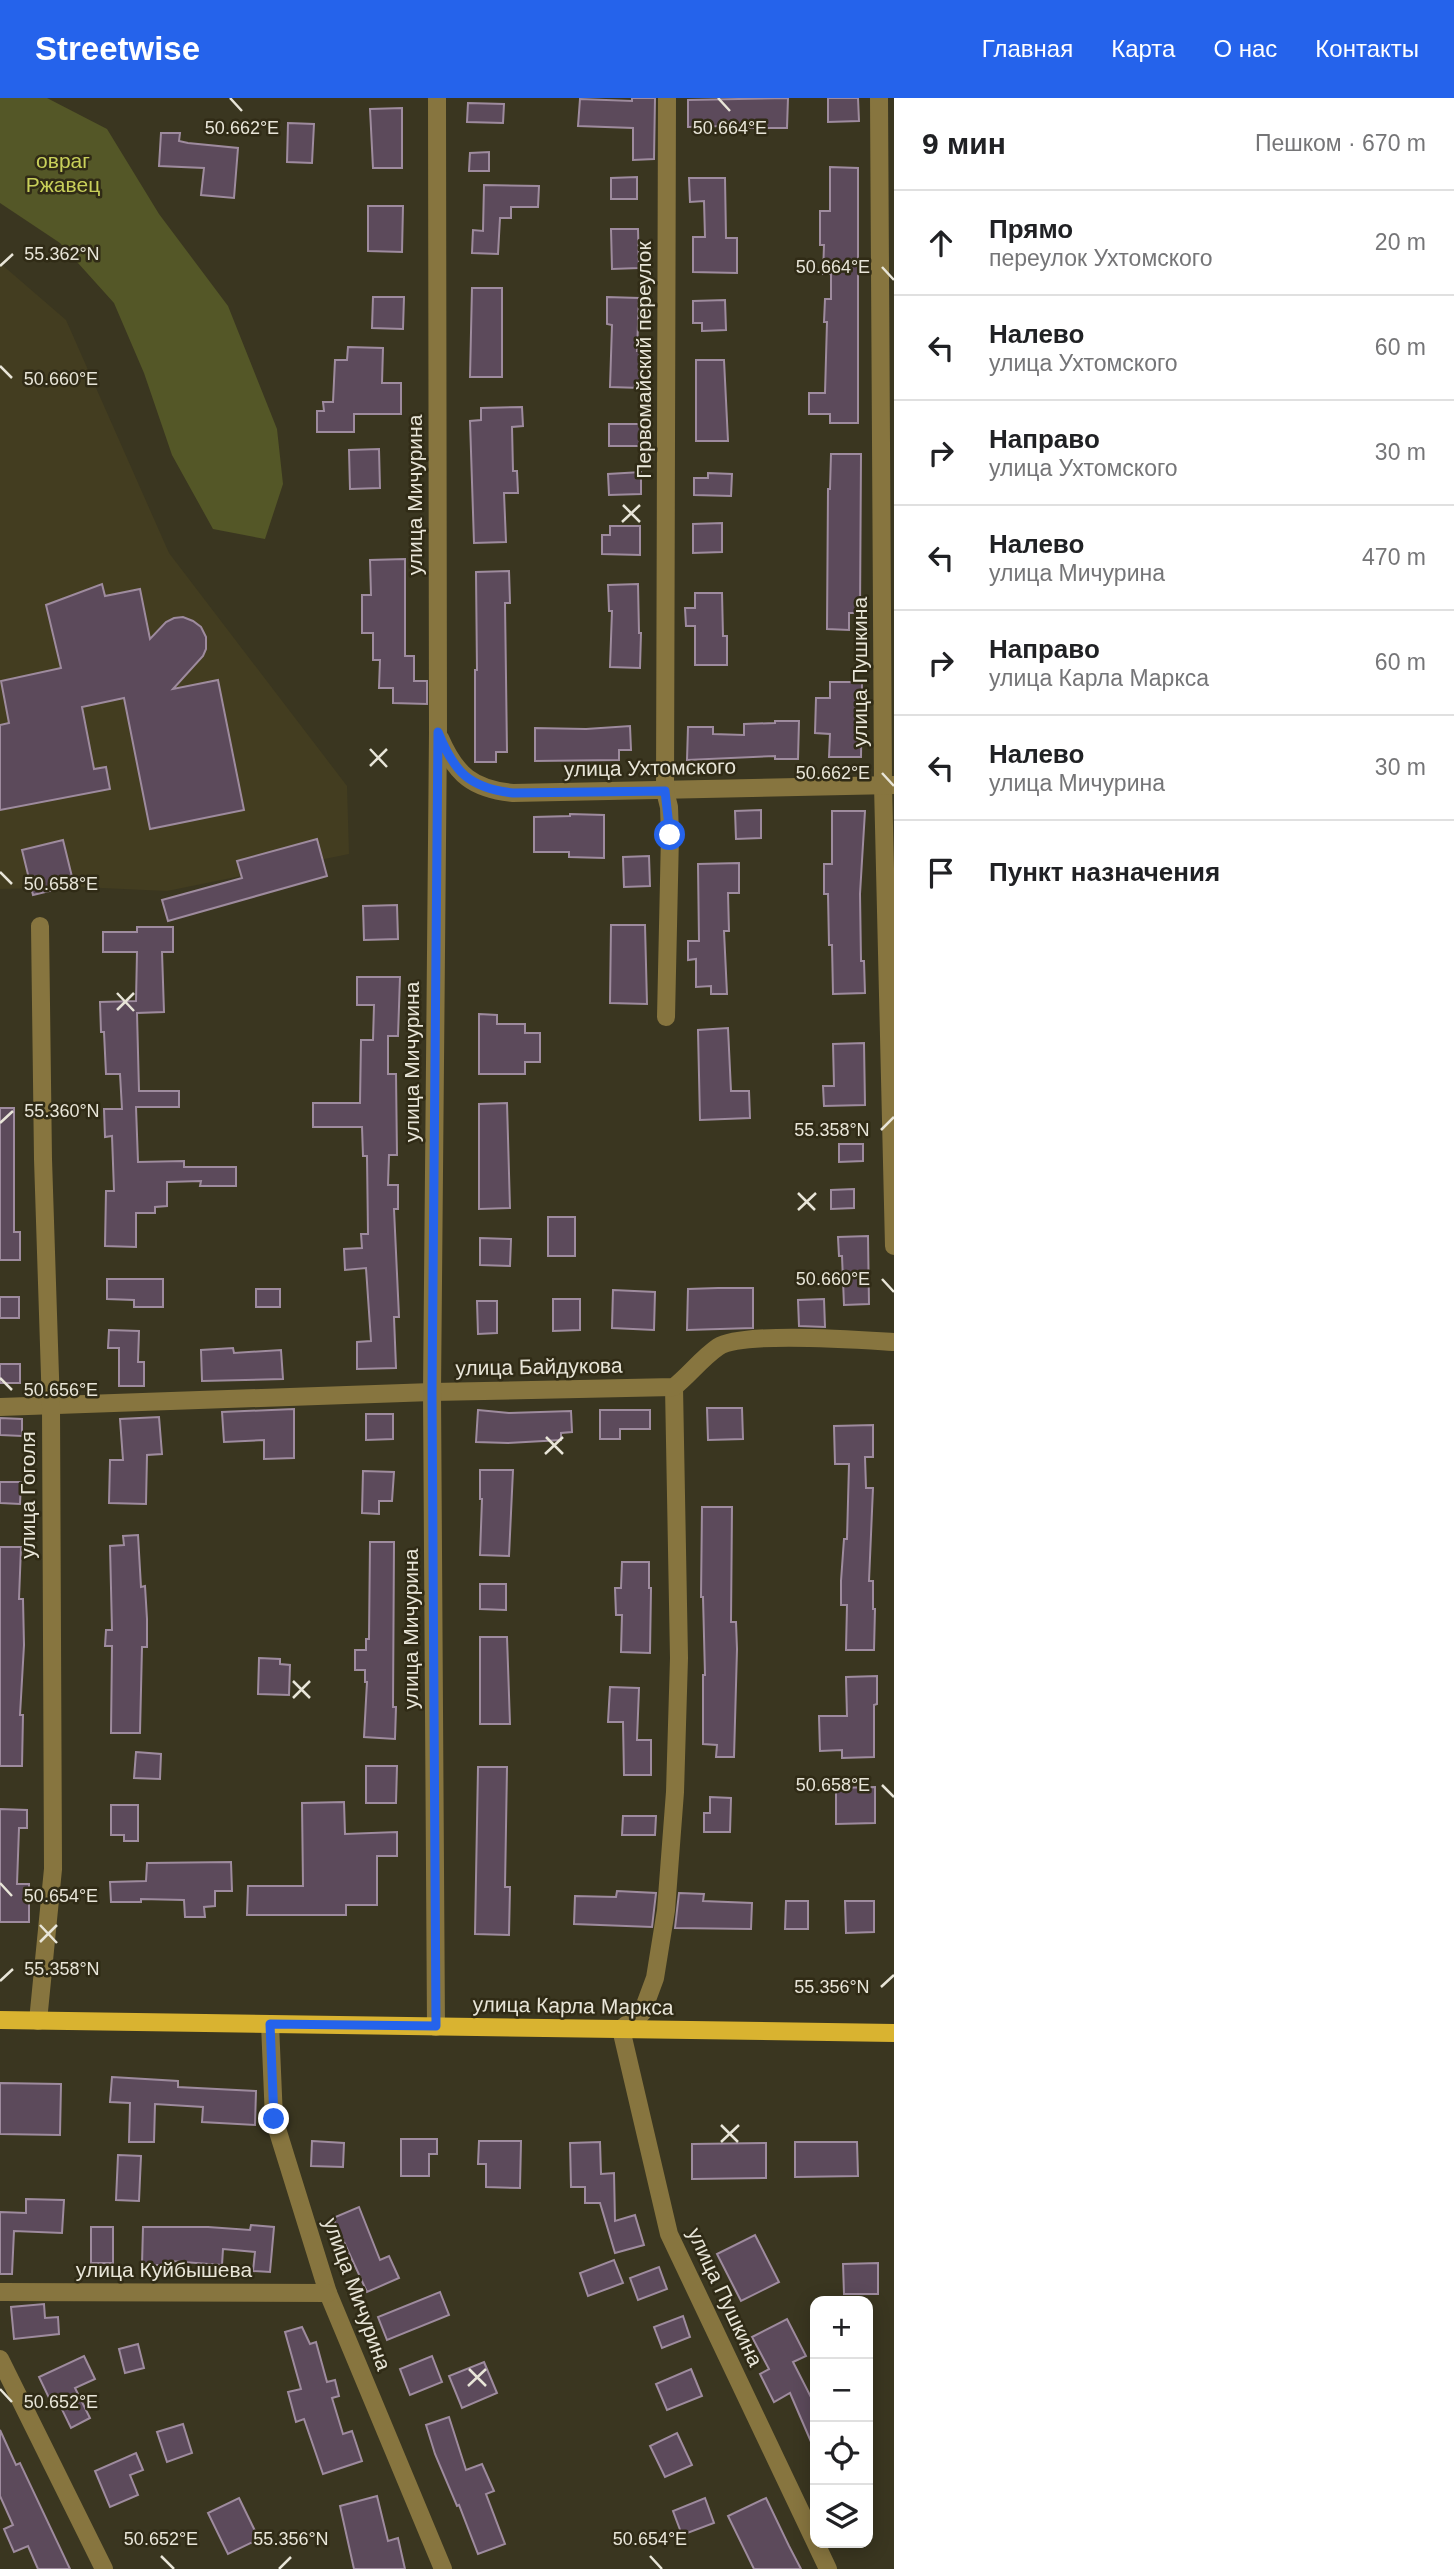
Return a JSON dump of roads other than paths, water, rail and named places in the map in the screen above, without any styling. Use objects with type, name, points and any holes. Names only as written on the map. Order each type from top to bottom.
[{"type":"main road","name":"улица Карла Маркса","points":[[0,2020],[894,2034]]},
{"type":"street","name":"улица Мичурина","points":[[436,2026],[432,1392],[438,732],[437,98]]},
{"type":"street","name":"Первомайский переулок","points":[[666,1017],[670,835],[665,791],[667,98]]},
{"type":"street","name":"улица Пушкина","points":[[879,98],[894,1246]]},
{"type":"street","name":"улица Ухтомского","points":[[438,732],[447,754],[459,772],[475,784],[493,791],[665,791],[889,785]]},
{"type":"street","name":"улица Гоголя","points":[[38,2021],[53,1869],[51,1407],[43,1159],[40,926]]},
{"type":"street","points":[[621,2029],[642,2013],[654,1978],[662,1944],[671,1845],[679,1658],[674,1387],[720,1346],[744,1341],[799,1338],[894,1342]]},
{"type":"street","name":"улица Байдукова","points":[[0,1407],[432,1392],[674,1387]]},
{"type":"street","name":"улица Мичурина","points":[[270,2024],[274,2119],[328,2293],[443,2569]]},
{"type":"street","name":"улица Пушкина","points":[[621,2029],[669,2234],[828,2569]]},
{"type":"street","name":"улица Куйбышева","points":[[0,2292],[328,2293]]},
{"type":"street","points":[[0,2359],[104,2569]]},
{"type":"park label","name":"овраг Ржавец","points":[[63,173]]}]
